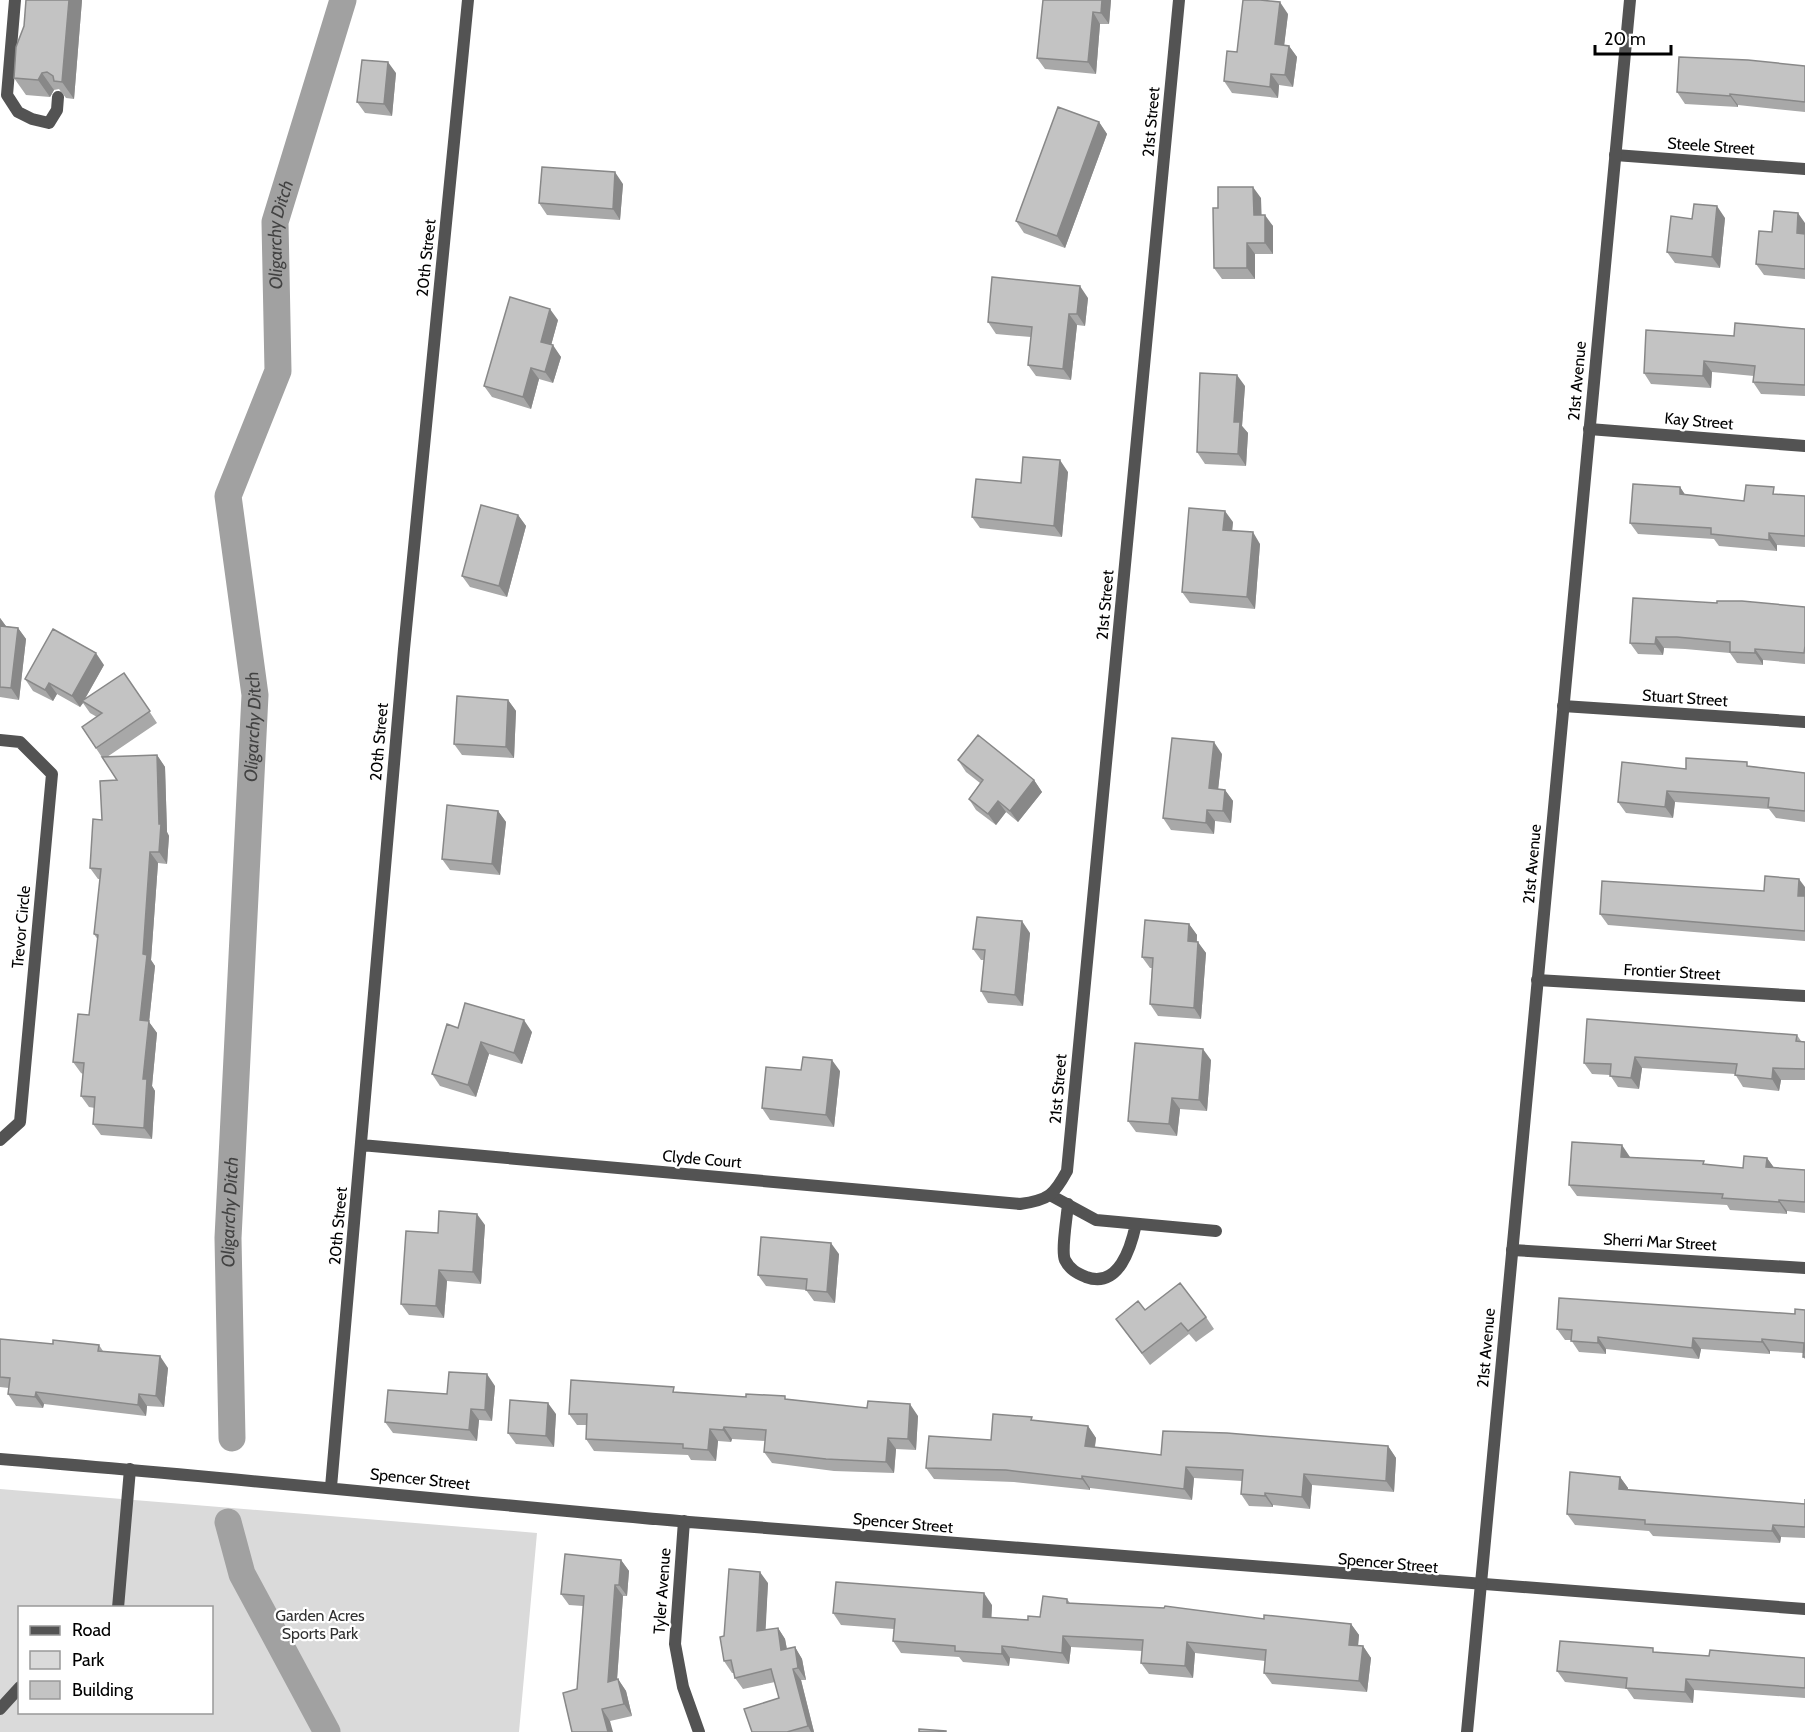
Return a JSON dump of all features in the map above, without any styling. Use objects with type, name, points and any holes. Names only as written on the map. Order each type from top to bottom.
[{"type":"street","points":[[15,0],[7,95],[18,112],[32,119],[49,123],[57,110],[58,97]]},
{"type":"street","name":"20th Street","points":[[331,1487],[404,649],[468,0]]},
{"type":"street","name":"21st Street","points":[[1045,1198],[1056,1192],[1067,1170],[1179,0]]},
{"type":"street","name":"21st Avenue","points":[[1467,1732],[1630,0]]},
{"type":"street","name":"Steele Street","points":[[1615,155],[1805,169]]},
{"type":"street","name":"Kay Street","points":[[1589,429],[1805,446]]},
{"type":"street","name":"Stuart Street","points":[[1563,706],[1805,722]]},
{"type":"street","name":"Trevor Circle","points":[[0,740],[20,742],[52,774],[20,1122],[0,1140]]},
{"type":"street","name":"Frontier Street","points":[[1537,980],[1805,996]]},
{"type":"street","name":"Clyde Court","points":[[361,1145],[1020,1204],[1045,1198]]},
{"type":"street","points":[[1045,1198],[1068,1204],[1096,1220],[1216,1231]]},
{"type":"street","points":[[1068,1204],[1064,1258],[1074,1272],[1093,1279],[1114,1273],[1129,1253],[1136,1224]]},
{"type":"street","name":"Sherri Mar Street","points":[[1512,1250],[1805,1268]]},
{"type":"street","name":"Spencer Street","points":[[0,1459],[254,1480],[684,1521],[1480,1587],[1805,1609]]},
{"type":"street","points":[[118,1606],[130,1469]]},
{"type":"street","name":"Tyler Avenue","points":[[684,1521],[675,1644],[683,1687],[699,1732]]},
{"type":"street","points":[[0,1709],[18,1689]]},
{"type":"green space","name":"Garden Acres Sports Park","points":[[0,1489],[537,1533],[519,1732],[0,1732]]},
{"type":"building","points":[[26,0],[69,0],[62,82],[54,81],[53,76],[47,72],[42,73],[38,80],[14,78],[16,47],[24,26]]},
{"type":"building","points":[[1043,0],[1102,0],[1101,13],[1093,12],[1088,62],[1037,58]]},
{"type":"building","points":[[1243,0],[1280,2],[1275,44],[1289,46],[1285,75],[1271,74],[1270,87],[1224,81],[1227,51],[1237,52]]},
{"type":"building","points":[[1679,57],[1748,60],[1805,66],[1805,102],[1730,94],[1730,96],[1677,92]]},
{"type":"building","points":[[362,60],[388,62],[384,104],[357,102]]},
{"type":"building","points":[[1058,107],[1099,122],[1057,236],[1016,221]]},
{"type":"building","points":[[542,167],[615,172],[613,209],[539,203]]},
{"type":"building","points":[[1218,187],[1253,187],[1254,215],[1265,215],[1265,243],[1247,243],[1247,268],[1214,268],[1213,208],[1218,208]]},
{"type":"building","points":[[1694,204],[1717,206],[1712,257],[1667,252],[1671,216],[1692,219]]},
{"type":"building","points":[[1774,211],[1798,213],[1797,233],[1805,234],[1805,269],[1756,264],[1759,231],[1772,232]]},
{"type":"building","points":[[992,277],[1080,286],[1077,314],[1069,314],[1063,369],[1028,365],[1032,327],[988,322]]},
{"type":"building","points":[[510,297],[550,309],[541,342],[553,345],[545,372],[531,368],[523,397],[484,386]]},
{"type":"building","points":[[1735,323],[1805,329],[1805,385],[1753,382],[1755,366],[1704,361],[1703,376],[1644,373],[1646,330],[1734,336]]},
{"type":"building","points":[[1200,373],[1237,375],[1234,422],[1240,422],[1238,454],[1197,452]]},
{"type":"building","points":[[1023,457],[1060,460],[1054,526],[972,517],[976,479],[1021,483]]},
{"type":"building","points":[[1633,484],[1680,487],[1680,494],[1744,501],[1746,485],[1774,487],[1773,494],[1805,496],[1805,536],[1769,533],[1769,540],[1711,534],[1711,528],[1630,523]]},
{"type":"building","points":[[481,505],[518,515],[499,586],[462,576]]},
{"type":"building","points":[[1189,508],[1225,511],[1223,530],[1253,532],[1247,597],[1182,592]]},
{"type":"building","points":[[1633,598],[1717,603],[1717,601],[1742,601],[1805,607],[1804,653],[1755,649],[1755,653],[1730,652],[1730,642],[1677,637],[1656,637],[1655,644],[1630,643]]},
{"type":"building","points":[[0,626],[18,628],[11,688],[0,687]]},
{"type":"building","points":[[53,629],[96,653],[72,696],[49,683],[45,690],[25,679]]},
{"type":"building","points":[[124,673],[150,711],[96,748],[82,727],[102,713],[82,701]]},
{"type":"building","points":[[457,696],[508,700],[506,747],[454,744]]},
{"type":"building","points":[[978,735],[1034,780],[1010,811],[998,801],[988,814],[969,799],[983,780],[958,760]]},
{"type":"building","points":[[1172,738],[1214,742],[1209,788],[1225,790],[1223,811],[1207,810],[1206,823],[1163,818]]},
{"type":"building","points":[[157,755],[159,824],[161,824],[159,852],[150,852],[143,954],[147,955],[140,1020],[149,1021],[143,1079],[147,1079],[144,1128],[93,1124],[95,1097],[81,1096],[84,1063],[73,1062],[78,1014],[89,1015],[98,935],[94,934],[101,869],[90,868],[93,819],[102,820],[100,781],[117,780],[102,757]]},
{"type":"building","points":[[1686,758],[1747,762],[1747,766],[1805,773],[1805,811],[1768,807],[1769,798],[1667,791],[1665,807],[1618,802],[1622,762],[1686,769]]},
{"type":"building","points":[[447,805],[498,811],[492,864],[442,859]]},
{"type":"building","points":[[1765,876],[1799,879],[1798,896],[1805,896],[1805,931],[1600,914],[1602,881],[1764,891]]},
{"type":"building","points":[[977,917],[1022,921],[1015,995],[981,991],[985,950],[973,949]]},
{"type":"building","points":[[1145,920],[1189,924],[1188,941],[1198,942],[1194,1008],[1150,1004],[1153,958],[1142,957]]},
{"type":"building","points":[[465,1003],[524,1020],[514,1053],[481,1042],[468,1085],[432,1074],[447,1024],[458,1028]]},
{"type":"building","points":[[1587,1019],[1797,1035],[1796,1041],[1805,1042],[1805,1069],[1773,1068],[1772,1079],[1735,1075],[1737,1064],[1635,1057],[1631,1078],[1610,1076],[1611,1064],[1584,1063]]},
{"type":"building","points":[[1135,1043],[1203,1049],[1199,1100],[1172,1098],[1169,1124],[1128,1121]]},
{"type":"building","points":[[803,1057],[832,1060],[826,1115],[762,1108],[766,1067],[801,1070]]},
{"type":"building","points":[[1572,1142],[1622,1145],[1621,1157],[1704,1161],[1703,1164],[1743,1168],[1744,1156],[1767,1158],[1766,1167],[1805,1170],[1805,1202],[1722,1198],[1723,1194],[1569,1185]]},
{"type":"building","points":[[439,1211],[477,1214],[473,1272],[439,1270],[436,1306],[401,1304],[406,1231],[438,1233]]},
{"type":"building","points":[[761,1237],[831,1243],[827,1292],[806,1290],[807,1279],[758,1275]]},
{"type":"building","points":[[1180,1283],[1206,1317],[1188,1331],[1181,1323],[1142,1353],[1116,1319],[1138,1301],[1145,1310]]},
{"type":"building","points":[[1559,1298],[1795,1314],[1795,1309],[1805,1310],[1805,1357],[1803,1357],[1804,1343],[1762,1339],[1762,1342],[1693,1338],[1692,1348],[1598,1337],[1598,1343],[1571,1341],[1572,1330],[1557,1329]]},
{"type":"building","points":[[0,1339],[53,1344],[53,1340],[99,1345],[98,1351],[160,1356],[156,1396],[139,1394],[138,1405],[36,1392],[35,1397],[8,1394],[10,1378],[0,1377]]},
{"type":"building","points":[[449,1372],[487,1374],[485,1410],[471,1409],[469,1430],[385,1422],[388,1390],[447,1394]]},
{"type":"building","points":[[571,1380],[674,1387],[673,1392],[746,1397],[746,1394],[785,1396],[785,1399],[867,1408],[868,1401],[910,1404],[908,1439],[888,1438],[886,1462],[826,1459],[764,1452],[766,1430],[724,1427],[723,1430],[710,1429],[708,1450],[683,1448],[683,1444],[586,1439],[587,1414],[569,1414]]},
{"type":"building","points":[[510,1400],[548,1403],[546,1436],[508,1433]]},
{"type":"building","points":[[993,1414],[1032,1417],[1031,1420],[1088,1426],[1085,1446],[1161,1455],[1163,1431],[1227,1433],[1388,1446],[1386,1481],[1304,1474],[1302,1497],[1265,1493],[1265,1496],[1241,1494],[1243,1470],[1186,1467],[1184,1489],[1082,1476],[1082,1479],[1006,1470],[926,1468],[929,1436],[991,1440]]},
{"type":"building","points":[[1570,1472],[1620,1477],[1619,1489],[1805,1504],[1805,1527],[1773,1525],[1772,1531],[1645,1524],[1645,1520],[1567,1514]]},
{"type":"building","points":[[565,1554],[621,1560],[619,1585],[615,1585],[608,1682],[618,1679],[624,1704],[602,1709],[608,1732],[572,1732],[563,1693],[577,1689],[584,1596],[561,1594]]},
{"type":"building","points":[[729,1569],[760,1572],[757,1631],[778,1628],[781,1650],[795,1647],[798,1668],[793,1669],[808,1726],[787,1732],[752,1732],[744,1709],[779,1698],[771,1669],[735,1678],[731,1660],[724,1661],[720,1637],[724,1636]]},
{"type":"building","points":[[836,1582],[984,1593],[983,1617],[1028,1620],[1028,1616],[1040,1617],[1043,1596],[1067,1599],[1067,1603],[1164,1608],[1165,1606],[1264,1619],[1264,1615],[1351,1624],[1349,1645],[1363,1646],[1359,1681],[1264,1673],[1266,1650],[1187,1642],[1185,1666],[1141,1663],[1143,1640],[1063,1636],[1062,1653],[1002,1646],[1002,1654],[955,1651],[955,1646],[893,1641],[895,1619],[833,1613]]},
{"type":"building","points":[[1560,1641],[1653,1648],[1653,1652],[1709,1656],[1710,1650],[1805,1658],[1805,1688],[1686,1679],[1685,1692],[1626,1688],[1627,1678],[1557,1671]]},
{"type":"building","points":[[919,1729],[946,1731],[946,1732],[919,1732]]},
{"type":"waterway","name":"Oligarchy Ditch","points":[[232,1438],[228,1238],[255,695],[228,496],[278,371],[275,222],[343,0]]},
{"type":"waterway","name":"Oligarchy Ditch","points":[[228,1522],[242,1574],[327,1732]]}]
